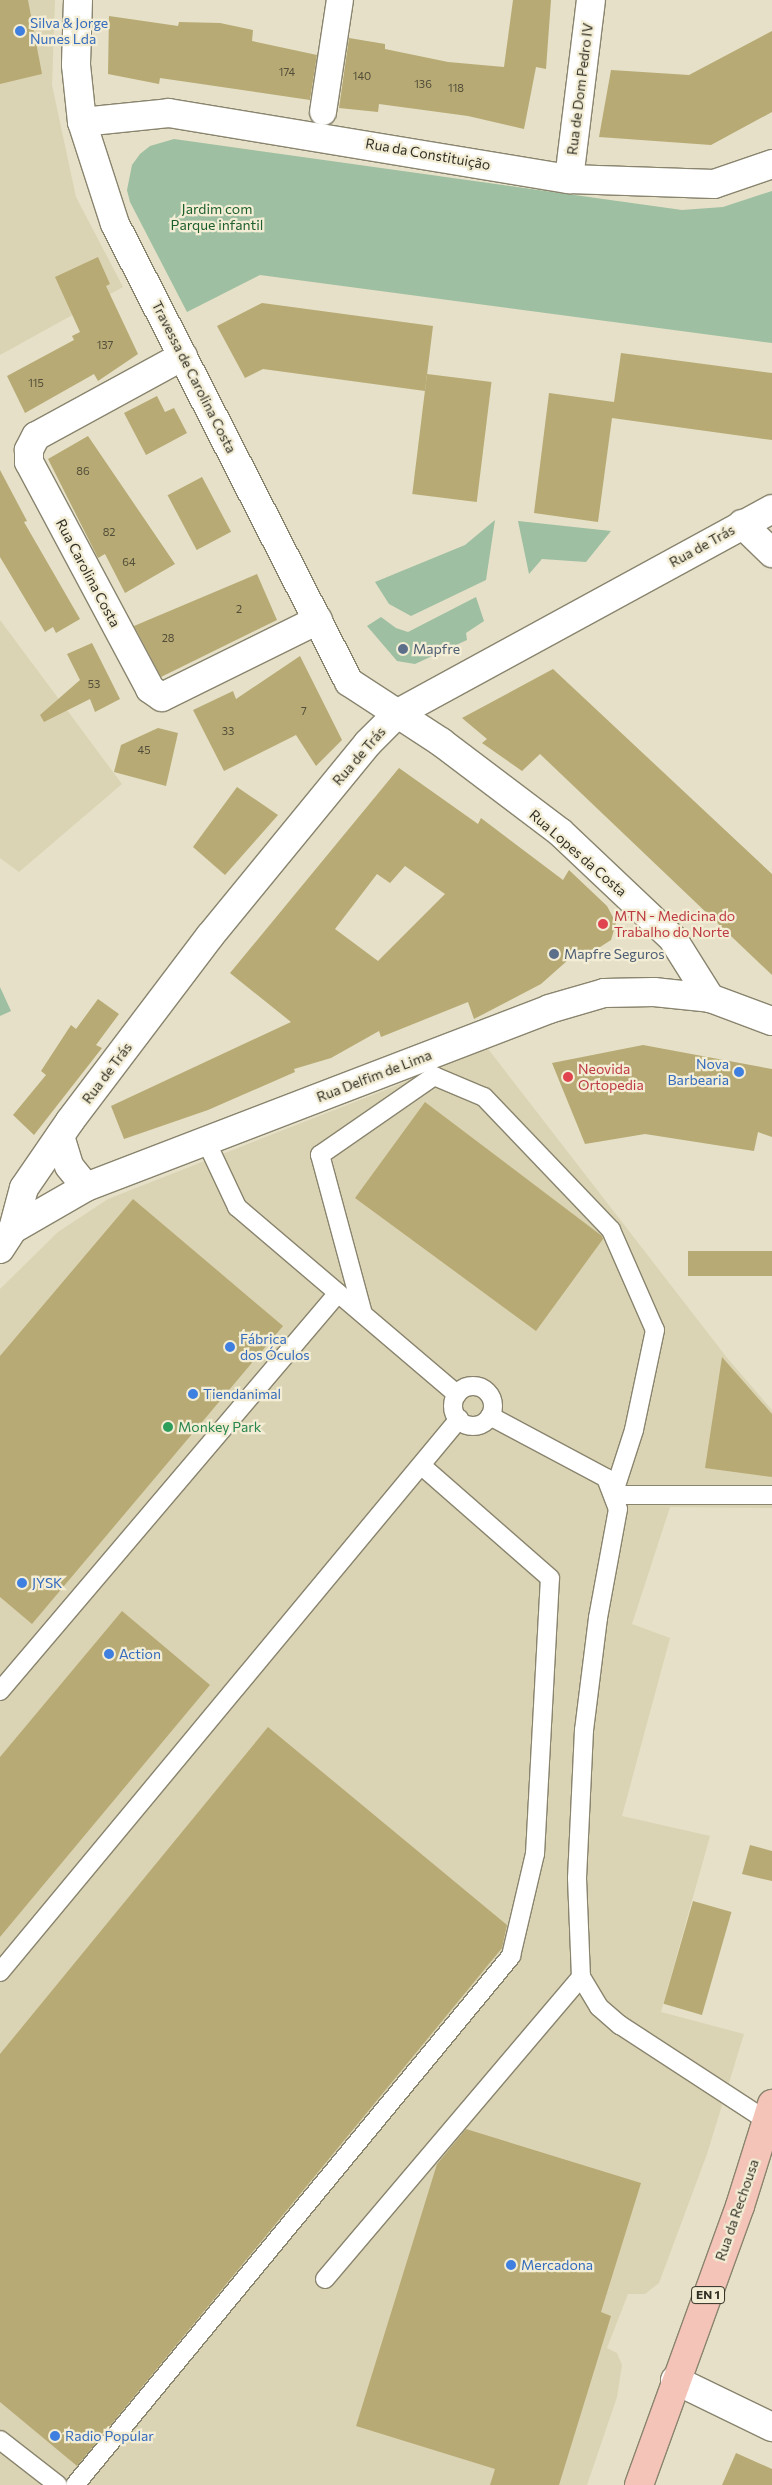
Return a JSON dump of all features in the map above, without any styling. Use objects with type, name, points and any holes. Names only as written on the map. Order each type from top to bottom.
[{"type":"main road","name":"Rua da Rechousa","points":[[639,2485],[675,2380],[736,2215],[769,2112]]},
{"type":"street","name":"Travessa de Carolina Costa","points":[[78,0],[76,65],[82,122],[115,224],[349,682],[398,713]]},
{"type":"street","points":[[323,112],[340,0]]},
{"type":"street","name":"Rua de Dom Pedro IV","points":[[569,178],[591,0]]},
{"type":"street","name":"Rua da Constituição","points":[[82,122],[169,114],[569,178],[714,184],[772,164]]},
{"type":"street","name":"Rua Carolina Costa","points":[[183,356],[36,436],[29,450],[29,462],[150,689],[162,697],[176,693],[318,620]]},
{"type":"street","name":"Rua de Trás","points":[[7,1239],[24,1188],[60,1136],[210,936],[368,743],[398,713],[772,509]]},
{"type":"street","points":[[742,524],[772,553]]},
{"type":"street","name":"Rua Lopes da Costa","points":[[398,713],[441,742],[560,832],[673,939],[710,998]]},
{"type":"street","name":"Rua Delfim de Lima","points":[[7,1239],[86,1187],[549,1008],[604,994],[654,992],[710,998],[772,1021]]},
{"type":"street","points":[[60,1136],[69,1166],[86,1187]]},
{"type":"street","points":[[675,2380],[772,2427]]},
{"type":"lane","points":[[363,1314],[320,1154],[434,1076],[484,1097],[611,1230],[655,1330],[634,1430],[613,1495]]},
{"type":"lane","points":[[206,1141],[237,1207],[457,1394]]},
{"type":"lane","points":[[0,1691],[338,1293]]},
{"type":"lane","points":[[467,1387],[485,1390],[492,1400],[490,1416],[477,1426],[459,1419],[453,1407],[457,1394],[467,1387]]},
{"type":"lane","points":[[490,1416],[606,1478],[618,1509],[598,1618],[584,1730],[577,1878],[581,1977],[600,2007],[620,2025],[769,2112]]},
{"type":"lane","points":[[0,1972],[459,1419]]},
{"type":"lane","points":[[75,2485],[511,1956],[535,1854],[550,1578],[421,1465]]},
{"type":"lane","points":[[613,1495],[772,1495]]},
{"type":"lane","points":[[325,2279],[581,1977]]},
{"type":"lane","points":[[0,2440],[58,2485]]},
{"type":"shaded area","points":[[0,0],[55,0],[52,85],[76,197],[123,287],[0,355]]},
{"type":"shaded area","points":[[0,620],[122,784],[19,872],[0,858]]},
{"type":"shaded area","points":[[485,1045],[728,1359],[772,1410],[772,1508],[670,1507],[632,1624],[670,1638],[622,1816],[710,1836],[661,2012],[744,2034],[707,2154],[659,2283],[645,2294],[628,2294],[607,2348],[617,2353],[622,2365],[617,2397],[587,2485],[0,2485],[0,1289],[58,1232],[108,1199],[398,1085]]},
{"type":"green space","name":"Jardim com Parque infantil","points":[[174,139],[682,210],[723,207],[772,191],[772,343],[260,275],[187,312],[130,202],[127,190],[132,165],[140,154],[150,146]]},
{"type":"green space","points":[[495,520],[486,580],[411,616],[389,604],[375,582],[465,545]]},
{"type":"green space","points":[[518,521],[611,531],[586,562],[542,559],[529,574]]},
{"type":"green space","points":[[476,597],[484,621],[466,633],[467,640],[415,664],[397,661],[367,626],[381,617],[396,628],[408,632]]},
{"type":"green space","points":[[0,987],[11,1011],[0,1016]]},
{"type":"building","points":[[0,0],[28,0],[42,74],[0,84]]},
{"type":"building","points":[[513,0],[551,0],[546,69],[536,67],[524,129],[468,116],[379,104],[378,112],[339,108],[349,38],[385,44],[385,49],[448,62],[504,67]]},
{"type":"building","points":[[109,16],[178,26],[179,22],[220,23],[253,30],[252,41],[317,55],[310,100],[160,78],[159,84],[108,74]]},
{"type":"building","points":[[772,31],[772,112],[711,145],[599,137],[611,70],[689,75]]},
{"type":"building","points":[[98,257],[110,284],[106,286],[138,354],[98,381],[94,374],[25,413],[7,376],[74,340],[72,336],[80,332],[55,277]]},
{"type":"building","points":[[262,303],[433,326],[425,391],[263,369],[245,378],[217,326]]},
{"type":"building","points":[[621,353],[772,373],[772,440],[612,418],[598,522],[534,513],[549,393],[614,402]]},
{"type":"building","points":[[427,374],[492,382],[477,502],[412,494]]},
{"type":"building","points":[[157,396],[165,412],[174,408],[187,433],[146,455],[124,413]]},
{"type":"building","points":[[88,436],[175,564],[125,593],[105,554],[98,558],[48,459]]},
{"type":"building","points":[[0,470],[27,521],[24,522],[80,619],[56,633],[53,627],[45,632],[0,557]]},
{"type":"building","points":[[202,477],[231,532],[197,550],[168,495]]},
{"type":"building","points":[[257,574],[277,620],[161,677],[134,626]]},
{"type":"building","points":[[92,643],[120,699],[95,712],[90,699],[44,722],[40,715],[80,680],[67,654]]},
{"type":"building","points":[[300,656],[342,740],[316,766],[296,735],[224,771],[193,710],[233,691],[236,699]]},
{"type":"building","points":[[553,669],[772,874],[772,975],[540,754],[522,771],[482,743],[487,739],[462,718]]},
{"type":"building","points":[[158,728],[178,733],[166,786],[114,772],[121,745]]},
{"type":"building","points":[[399,768],[478,824],[481,818],[563,880],[569,870],[607,906],[616,923],[611,940],[597,949],[568,960],[541,984],[474,1019],[468,1002],[381,1037],[379,1031],[331,1058],[294,1069],[295,1072],[208,1110],[124,1139],[111,1106],[291,1022],[230,973]],"holes":[[[405,866],[445,894],[378,961],[335,929],[377,874],[390,883]]]},
{"type":"building","points":[[237,787],[278,815],[225,875],[193,847]]},
{"type":"building","points":[[98,999],[119,1014],[96,1045],[102,1048],[34,1135],[13,1115],[46,1075],[41,1071],[71,1025],[76,1029]]},
{"type":"building","points":[[643,1045],[772,1069],[772,1137],[758,1132],[754,1151],[645,1134],[585,1144],[552,1063]]},
{"type":"building","points":[[425,1102],[602,1236],[603,1239],[536,1331],[355,1198]]},
{"type":"building","points":[[133,1199],[283,1326],[32,1624],[0,1597],[0,1356]]},
{"type":"building","points":[[688,1251],[772,1251],[772,1276],[688,1276]]},
{"type":"building","points":[[722,1357],[772,1414],[772,1477],[705,1468]]},
{"type":"building","points":[[122,1611],[210,1685],[0,1937],[0,1757]]},
{"type":"building","points":[[268,1727],[507,1925],[502,1948],[77,2466],[0,2402],[0,2054]]},
{"type":"building","points":[[750,1845],[772,1851],[772,1881],[742,1874]]},
{"type":"building","points":[[693,1901],[731,1912],[702,2015],[664,2004]]},
{"type":"building","name":"Mercadona","points":[[466,2129],[641,2183],[601,2312],[611,2316],[559,2485],[490,2485],[495,2469],[356,2426],[437,2164]]},
{"type":"building","points":[[736,2453],[772,2469],[772,2485],[722,2485]]},
{"type":"place","name":"Silva & Jorge Nunes Lda","points":[[20,31]]},
{"type":"place","name":"Mapfre","points":[[403,649]]},
{"type":"place","name":"MTN - Medicina do Trabalho do Norte","points":[[603,924]]},
{"type":"place","name":"Mapfre Seguros","points":[[554,954]]},
{"type":"place","name":"Nova Barbearia","points":[[739,1072]]},
{"type":"place","name":"Neovida Ortopedia","points":[[568,1077]]},
{"type":"place","name":"Fábrica dos Óculos","points":[[230,1347]]},
{"type":"place","name":"Tiendanimal","points":[[193,1394]]},
{"type":"place","name":"Monkey Park","points":[[168,1427]]},
{"type":"place","name":"JYSK","points":[[22,1583]]},
{"type":"place","name":"Action","points":[[109,1654]]},
{"type":"place","name":"Mercadona","points":[[511,2265]]},
{"type":"place","name":"Radio Popular","points":[[55,2436]]}]
